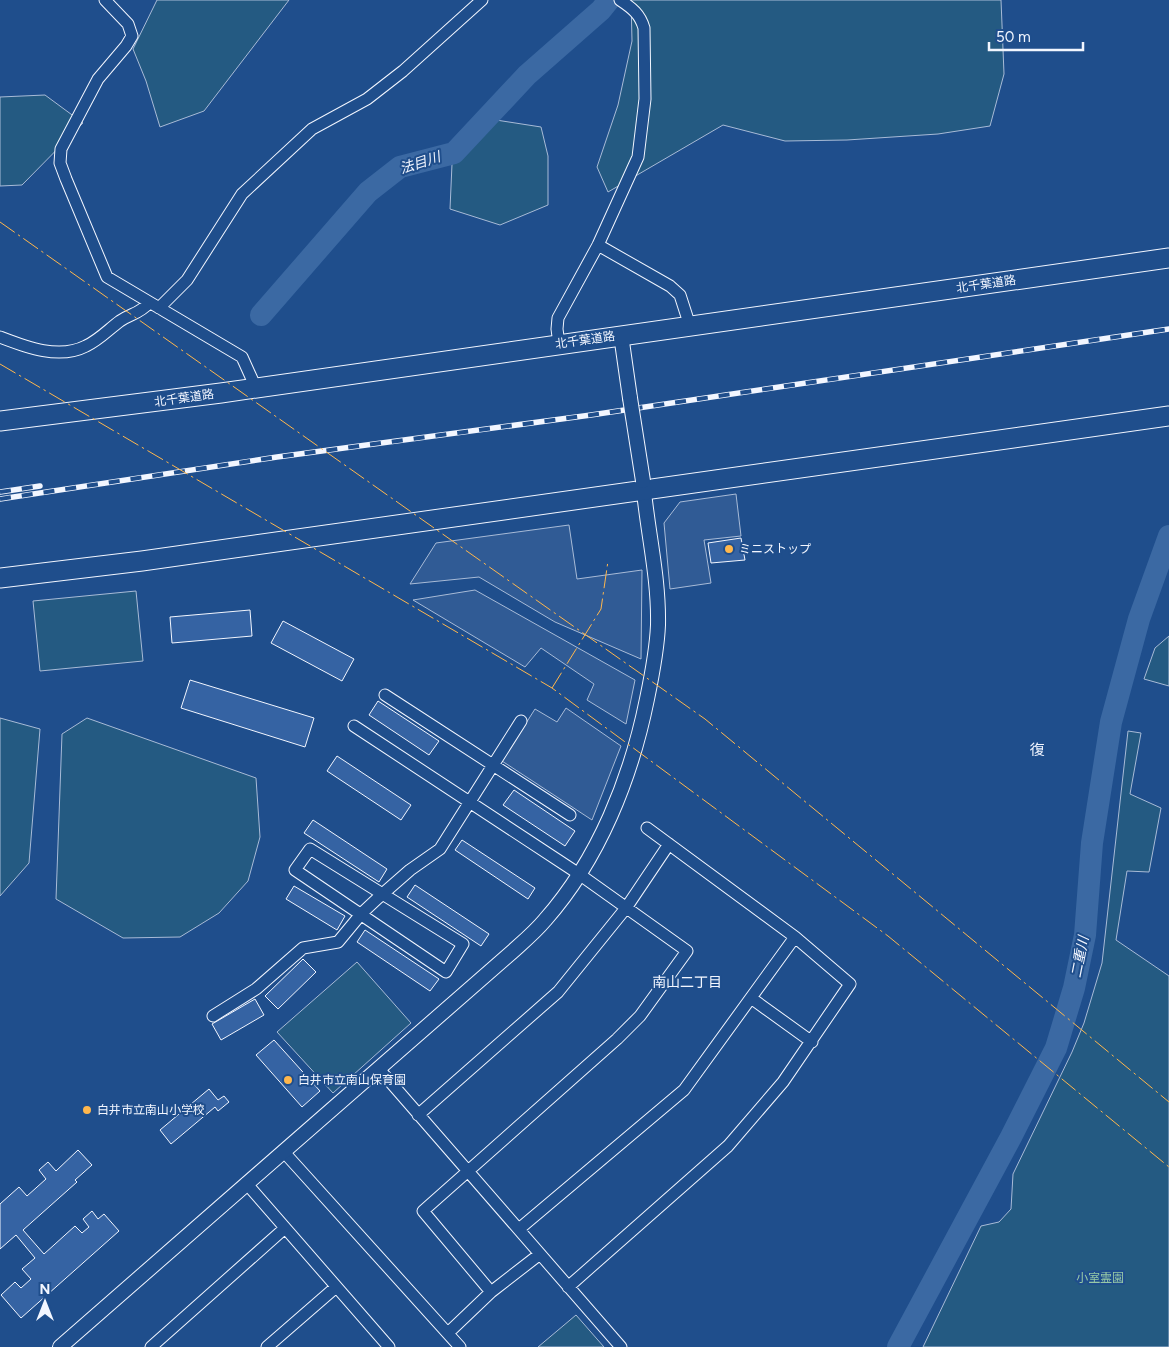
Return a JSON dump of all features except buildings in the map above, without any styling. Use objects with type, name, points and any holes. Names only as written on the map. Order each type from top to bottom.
[{"type":"highway","name":"北千葉道路","points":[[0,421],[256,388],[560,344],[622,341],[690,326],[1169,258]]},
{"type":"highway","points":[[0,578],[151,560],[643,486],[902,454],[1169,416]]},
{"type":"street","points":[[105,0],[128,24],[132,36],[98,79],[61,149],[60,163],[107,277],[242,357],[256,388]]},
{"type":"street","points":[[0,337],[40,350],[72,350],[86,346],[122,320],[154,305],[187,280],[242,194],[255,181],[312,129],[367,98],[403,71],[482,0]]},
{"type":"street","points":[[560,344],[557,329],[558,318],[598,246],[638,158],[645,99],[644,28],[641,19],[621,0]]},
{"type":"street","points":[[598,246],[670,286],[680,295],[690,326]]},
{"type":"street","points":[[60,1347],[512,952],[545,920],[579,874],[597,842],[628,775],[640,733],[653,668],[658,626],[656,574],[622,341]]},
{"type":"street","points":[[385,695],[570,815]]},
{"type":"street","points":[[213,1016],[256,989],[302,948],[338,942],[362,913],[410,870],[440,849],[521,722]]},
{"type":"street","points":[[354,726],[579,874],[687,951],[640,1016],[618,1039],[422,1211],[491,1292]]},
{"type":"street","points":[[568,1287],[728,1146],[783,1082],[850,984],[795,937],[647,828]]},
{"type":"street","points":[[418,1115],[558,992],[626,908],[669,844]]},
{"type":"street","points":[[310,849],[384,893],[463,944],[446,972],[362,913],[295,870],[310,849]]},
{"type":"street","points":[[519,1229],[684,1090],[795,937]]},
{"type":"street","points":[[751,998],[812,1042]]},
{"type":"street","points":[[379,1069],[621,1347]]},
{"type":"street","points":[[283,1151],[460,1347]]},
{"type":"street","points":[[246,1183],[387,1346]]},
{"type":"street","points":[[151,1347],[285,1228]]},
{"type":"street","points":[[448,1332],[491,1292],[540,1254]]},
{"type":"street","points":[[267,1347],[336,1287]]},
{"type":"green space","points":[[157,0],[289,0],[204,111],[160,127],[146,81],[133,49]]},
{"type":"green space","points":[[631,0],[1001,0],[1004,74],[990,126],[938,134],[847,140],[785,141],[723,125],[608,192],[597,167],[618,105],[632,41]]},
{"type":"green space","points":[[45,95],[83,123],[22,185],[0,186],[0,97]]},
{"type":"green space","points":[[496,120],[541,127],[548,156],[548,205],[500,225],[450,209],[452,164]]},
{"type":"green space","points":[[136,591],[143,661],[40,671],[33,601]]},
{"type":"green space","points":[[1169,636],[1169,686],[1144,679],[1155,648]]},
{"type":"green space","points":[[0,718],[40,729],[29,863],[0,896]]},
{"type":"green space","points":[[87,718],[256,778],[260,837],[248,881],[219,913],[180,937],[123,938],[56,899],[62,734]]},
{"type":"green space","name":"小室霊園","points":[[1128,731],[1141,733],[1130,794],[1161,808],[1149,872],[1127,871],[1116,940],[1169,976],[1169,1347],[923,1347],[981,1226],[999,1222],[1011,1209],[1013,1174],[1084,1023],[1102,963]]},
{"type":"green space","points":[[357,962],[411,1023],[333,1093],[277,1032]]},
{"type":"green space","points":[[576,1315],[604,1347],[538,1347]]},
{"type":"shaded area","points":[[736,494],[741,536],[704,540],[711,583],[670,589],[664,523],[680,502]]},
{"type":"shaded area","points":[[569,525],[577,579],[642,570],[641,659],[555,622],[479,577],[410,584],[436,543]]},
{"type":"shaded area","points":[[475,590],[635,680],[626,724],[587,700],[594,684],[541,648],[525,667],[413,600]]},
{"type":"shaded area","points":[[566,708],[621,746],[592,820],[502,761],[535,709],[557,722]]},
{"type":"waterway","name":"法目川","points":[[261,315],[368,192],[400,167],[454,153],[527,75],[601,10],[609,0]]},
{"type":"waterway","name":"二重川","points":[[898,1347],[1011,1137],[1056,1048],[1074,988],[1085,935],[1092,843],[1111,722],[1139,619],[1169,536]]},
{"type":"railway","points":[[0,499],[277,457],[591,415],[1169,329]]},
{"type":"railway","points":[[0,492],[40,486]]},
{"type":"power","points":[[0,222],[705,719],[1169,1102]]},
{"type":"power","points":[[0,364],[552,688],[888,936],[1169,1167]]},
{"type":"power","points":[[552,688],[601,609],[608,561]]},
{"type":"place","name":"ミニストップ","points":[[729,549]]},
{"type":"place","name":"白井市立南山保育園","points":[[288,1080]]},
{"type":"place","name":"白井市立南山小学校","points":[[87,1110]]},
{"type":"district","name":"復","points":[[1037,750]]},
{"type":"district","name":"南山二丁目","points":[[687,982]]}]
